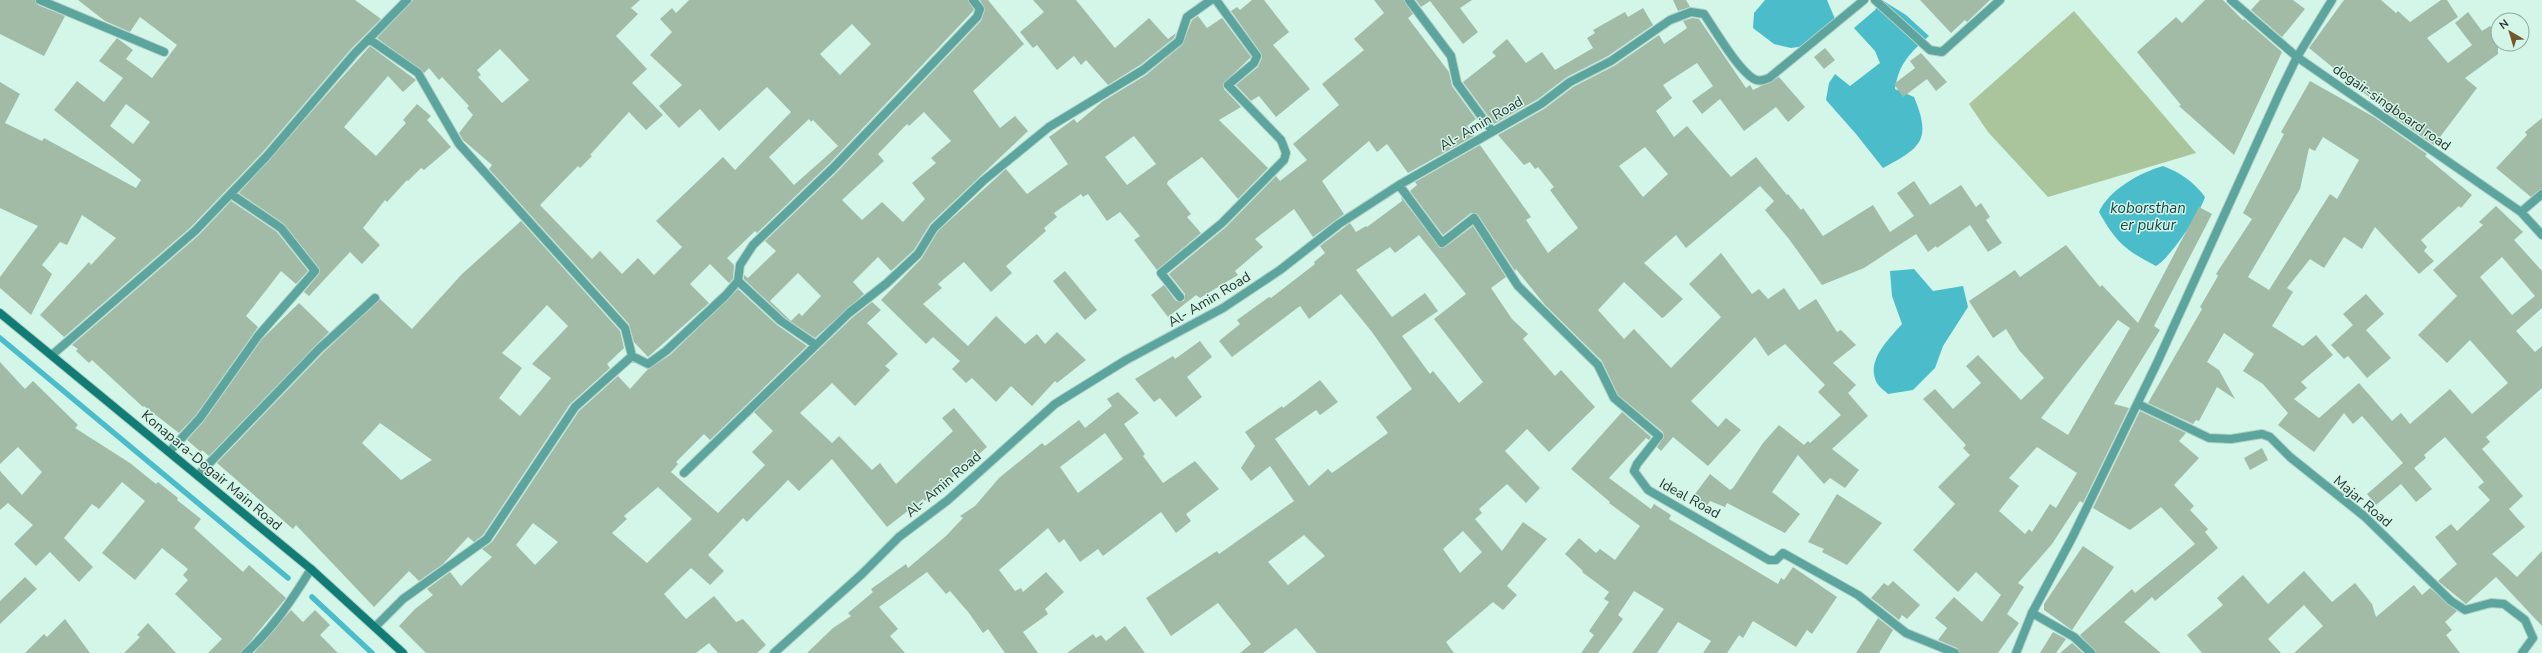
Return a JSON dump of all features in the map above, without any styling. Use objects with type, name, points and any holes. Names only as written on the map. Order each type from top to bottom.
[{"type":"main road","name":"Konapara-Dogair Main Road","points":[[0,313],[311,569],[403,653]]},
{"type":"street","points":[[40,0],[164,52]]},
{"type":"street","points":[[52,355],[195,231],[231,194],[368,39],[407,0]]},
{"type":"street","points":[[368,39],[418,73],[459,144],[625,328],[632,356],[648,364],[694,325],[738,281],[740,265],[753,245],[833,168],[977,16],[980,10],[973,0]]},
{"type":"street","points":[[684,473],[816,344],[918,254],[934,228],[983,181],[1049,127],[1143,70],[1161,56],[1179,41],[1188,16],[1211,0]]},
{"type":"street","points":[[1180,297],[1161,273],[1222,222],[1275,172],[1284,160],[1286,153],[1281,140],[1228,85],[1254,63],[1257,56],[1216,0]]},
{"type":"street","points":[[1409,0],[1451,56],[1457,83],[1492,132]]},
{"type":"street","name":"Al- Amin Road","points":[[774,653],[862,574],[899,537],[948,500],[1055,404],[1126,360],[1223,308],[1280,270],[1339,224],[1399,185],[1541,104],[1570,82],[1611,61],[1670,20],[1691,12],[1704,14],[1745,71],[1754,79],[1761,81],[1769,78],[1864,0]]},
{"type":"street","points":[[1875,0],[1930,50],[1942,52],[2000,0]]},
{"type":"street","name":"dogair-singboard road","points":[[2231,0],[2297,57],[2521,212],[2542,235]]},
{"type":"street","points":[[2016,653],[2032,613],[2073,536],[2138,404],[2297,57],[2332,0]]},
{"type":"street","name":"Ideal Road","points":[[1399,185],[1442,243],[1474,218],[1518,286],[1598,365],[1614,398],[1659,436],[1649,452],[1637,464],[1634,471],[1648,490],[1769,560],[1776,560],[1783,553],[1858,595],[1906,633],[1955,653]]},
{"type":"street","points":[[170,452],[200,418],[258,336],[315,271],[281,228],[231,194]]},
{"type":"street","points":[[2521,212],[2542,194]]},
{"type":"street","points":[[738,281],[781,321],[816,344]]},
{"type":"street","points":[[198,475],[319,349],[375,298]]},
{"type":"street","points":[[375,626],[403,599],[487,539],[575,407],[632,356]]},
{"type":"street","name":"Majar Road","points":[[2138,404],[2209,438],[2231,439],[2262,434],[2270,437],[2290,457],[2364,516],[2451,600],[2465,610],[2491,603],[2504,604],[2525,620],[2533,638],[2522,653]]},
{"type":"street","points":[[246,653],[266,635],[286,610],[311,569]]},
{"type":"street","points":[[2032,613],[2074,637],[2091,653]]},
{"type":"green space","points":[[2074,11],[2196,153],[2048,197],[1988,132],[1969,104]]},
{"type":"water","points":[[1765,0],[1827,0],[1835,19],[1812,45],[1791,48],[1774,44],[1753,28],[1754,13]]},
{"type":"water","points":[[1882,0],[1906,15],[1929,36],[1906,59],[1899,72],[1895,89],[1914,97],[1922,123],[1920,141],[1906,155],[1883,168],[1826,100],[1829,83],[1835,74],[1850,86],[1880,63],[1875,51],[1854,28],[1875,10]]},
{"type":"water","name":"koborsthan er pukur","points":[[2163,166],[2186,178],[2196,186],[2205,197],[2197,213],[2177,244],[2156,266],[2136,255],[2122,244],[2116,238],[2099,212],[2110,197],[2126,183],[2144,173]]},
{"type":"water","points":[[1914,269],[1933,291],[1963,286],[1968,307],[1943,346],[1935,368],[1913,390],[1888,394],[1877,383],[1874,375],[1874,367],[1876,359],[1885,343],[1902,324],[1892,296],[1890,271]]},
{"type":"building","points":[[0,0],[35,0],[38,5],[65,16],[44,56],[0,34]]},
{"type":"building","points":[[78,0],[355,0],[381,19],[351,49],[262,153],[191,227],[64,337],[40,315],[89,262],[91,265],[116,238],[82,215],[67,245],[60,242],[42,265],[52,274],[31,315],[0,288],[0,277],[38,226],[0,208],[0,82],[20,94],[5,123],[42,141],[44,138],[136,188],[141,180],[54,110],[77,81],[104,102],[123,78],[99,61],[117,38],[133,50],[126,59],[152,78],[177,45],[140,17],[130,32],[105,21]],"holes":[[[126,104],[150,122],[133,144],[110,126]]]},
{"type":"building","points":[[413,0],[640,0],[631,8],[638,14],[616,36],[647,69],[632,83],[663,115],[646,130],[629,112],[590,155],[592,156],[580,168],[578,166],[540,205],[592,259],[600,251],[622,274],[638,258],[654,275],[682,247],[656,221],[723,157],[735,170],[791,112],[767,87],[719,131],[700,109],[679,128],[659,106],[682,85],[650,55],[672,32],[660,19],[672,8],[676,13],[689,0],[968,0],[974,10],[829,164],[757,233],[755,231],[727,258],[734,265],[733,279],[729,283],[710,264],[690,284],[709,303],[648,357],[634,342],[629,324],[489,169],[492,165],[463,140],[459,133],[473,115],[467,108],[469,106],[442,77],[439,80],[429,68],[424,73],[377,38]],"holes":[[[852,24],[871,44],[840,75],[820,54]],[[500,49],[529,80],[502,103],[478,77],[481,75],[477,70]],[[809,119],[811,122],[813,120],[838,146],[794,185],[769,157]]]},
{"type":"building","points":[[980,0],[988,0],[1024,44],[973,91],[1000,128],[1015,116],[1028,131],[930,224],[914,250],[891,271],[878,257],[853,282],[864,294],[815,338],[784,317],[744,279],[744,275],[748,278],[776,251],[765,241],[837,172],[981,21],[985,9]],"holes":[[[924,112],[951,141],[931,158],[936,163],[912,183],[925,199],[903,222],[882,202],[862,220],[842,200],[884,161],[878,154],[907,124],[909,126]],[[798,273],[821,296],[802,316],[799,313],[791,321],[770,301]]]},
{"type":"building","points":[[1033,0],[1076,0],[1115,48],[1149,18],[1168,39],[1176,33],[1174,38],[1140,65],[1108,85],[1086,60],[1081,65],[1074,56],[1057,70],[1037,45],[1033,48],[1020,32],[1044,12]]},
{"type":"building","points":[[1252,0],[1264,0],[1289,32],[1273,45],[1310,89],[1276,117],[1259,96],[1251,101],[1236,85],[1258,67],[1262,58],[1261,53],[1231,11],[1237,7],[1240,10]]},
{"type":"building","points":[[1374,0],[1404,0],[1413,14],[1408,18],[1449,72],[1452,86],[1476,119],[1467,126],[1474,136],[1408,173],[1387,144],[1377,152],[1369,141],[1322,181],[1344,214],[1313,237],[1294,209],[1255,239],[1263,247],[1235,271],[1238,275],[1200,298],[1196,295],[1168,317],[1151,295],[1164,285],[1176,301],[1184,301],[1185,294],[1169,274],[1226,227],[1276,176],[1280,181],[1307,160],[1293,144],[1339,105],[1322,84],[1364,50],[1354,39],[1384,13]]},
{"type":"building","points":[[1416,0],[1472,0],[1460,8],[1478,32],[1463,44],[1430,1],[1421,7]]},
{"type":"building","points":[[1673,0],[1686,0],[1690,7],[1678,11]]},
{"type":"building","points":[[1920,0],[1990,0],[1967,22],[1965,20],[1951,33]]},
{"type":"building","points":[[2205,0],[2223,0],[2243,20],[2244,19],[2282,52],[2234,155],[2179,106],[2181,105],[2137,52],[2176,17],[2182,23]]},
{"type":"building","points":[[2260,0],[2293,0],[2305,9],[2282,37],[2251,10]]},
{"type":"building","points":[[2344,0],[2381,0],[2396,13],[2398,11],[2410,22],[2441,0],[2447,0],[2458,17],[2427,38],[2448,63],[2472,45],[2455,23],[2468,12],[2482,31],[2490,26],[2490,52],[2498,52],[2498,54],[2465,78],[2477,88],[2434,145],[2391,115],[2309,48]]},
{"type":"building","points":[[1643,8],[1653,25],[1608,56],[1567,77],[1538,99],[1494,124],[1463,82],[1496,56],[1492,52],[1507,39],[1526,63],[1542,52],[1555,70],[1593,48],[1587,38],[1595,33],[1593,30],[1625,12],[1628,17]]},
{"type":"building","points":[[1198,16],[1207,28],[1222,18],[1251,57],[1223,84],[1224,89],[1241,107],[1219,120],[1268,168],[1238,199],[1202,157],[1168,181],[1167,184],[1191,214],[1187,217],[1201,233],[1157,270],[1134,240],[1140,236],[1120,212],[1107,221],[1088,194],[1083,197],[1081,194],[1054,213],[1057,217],[1044,228],[1046,231],[1006,266],[1012,273],[991,292],[964,262],[938,284],[942,288],[923,304],[968,346],[996,316],[1025,344],[1037,334],[1045,344],[1057,332],[1086,360],[1057,383],[1055,381],[1032,406],[1011,386],[996,402],[972,378],[966,383],[952,369],[960,361],[933,337],[926,344],[881,300],[922,258],[938,231],[1006,169],[1027,194],[1068,164],[1049,137],[1074,119],[1077,123],[1103,101],[1146,75],[1182,45],[1192,20]],"holes":[[[1134,136],[1156,164],[1127,185],[1105,157]]]},
{"type":"building","points":[[1692,18],[1699,19],[1746,88],[1750,85],[1753,90],[1779,77],[1805,107],[1788,122],[1776,107],[1744,131],[1720,99],[1702,114],[1692,101],[1713,86],[1697,63],[1663,85],[1672,98],[1656,111],[1674,137],[1687,126],[1731,177],[1756,157],[1787,195],[1788,194],[1801,210],[1803,208],[1823,236],[1873,205],[1890,232],[1914,216],[1897,193],[1914,181],[1930,205],[1961,185],[1976,207],[1981,203],[1990,217],[1986,220],[2002,243],[1988,252],[1970,225],[1937,248],[1936,246],[1928,252],[1916,234],[1864,268],[1822,285],[1789,239],[1765,210],[1774,201],[1760,186],[1686,248],[1676,235],[1644,263],[1683,299],[1664,317],[1662,318],[1624,282],[1598,310],[1624,339],[1634,329],[1671,368],[1721,317],[1689,284],[1721,253],[1752,294],[1759,289],[1768,299],[1784,288],[1799,310],[1816,299],[1837,332],[1841,330],[1856,345],[1833,363],[1856,385],[1848,393],[1868,416],[1832,449],[1859,470],[1845,488],[1830,478],[1824,484],[1798,455],[1772,492],[1800,514],[1785,533],[1727,503],[1725,507],[1710,501],[1706,508],[1692,498],[1710,474],[1730,490],[1733,488],[1763,443],[1779,425],[1804,445],[1808,441],[1810,443],[1841,415],[1818,392],[1825,385],[1785,344],[1768,356],[1755,337],[1691,401],[1718,427],[1726,418],[1741,430],[1708,466],[1673,437],[1661,451],[1657,447],[1664,437],[1663,432],[1618,395],[1602,361],[1545,305],[1516,269],[1515,271],[1478,215],[1471,213],[1443,235],[1410,191],[1417,185],[1415,182],[1480,145],[1531,217],[1526,220],[1548,253],[1578,228],[1550,190],[1554,187],[1538,167],[1535,169],[1530,162],[1524,165],[1498,135],[1544,109],[1573,87],[1614,66],[1659,35],[1664,44],[1687,28],[1683,21]],"holes":[[[1645,147],[1668,174],[1643,197],[1619,166]]]},
{"type":"building","points":[[370,46],[416,80],[403,92],[388,76],[344,127],[376,156],[406,123],[403,120],[417,104],[431,116],[427,120],[451,147],[424,170],[421,168],[408,181],[407,180],[387,202],[385,200],[363,228],[380,245],[362,264],[350,252],[309,296],[304,292],[319,274],[319,268],[284,224],[239,193]]},
{"type":"building","points":[[1825,48],[1835,60],[1824,69],[1814,57]]},
{"type":"building","points":[[1921,53],[1947,82],[1936,91],[1927,79],[1903,97],[1894,84],[1915,68],[1910,61]]},
{"type":"building","points":[[2310,81],[2374,117],[2427,154],[2425,156],[2472,195],[2461,208],[2459,206],[2421,240],[2427,247],[2424,251],[2434,261],[2419,274],[2375,227],[2362,249],[2344,237],[2324,268],[2310,259],[2287,288],[2293,292],[2272,326],[2303,346],[2316,335],[2333,355],[2301,382],[2307,388],[2294,399],[2319,418],[2359,383],[2392,421],[2401,413],[2410,424],[2450,389],[2472,414],[2508,383],[2470,340],[2447,363],[2418,335],[2457,296],[2433,270],[2483,225],[2479,222],[2496,206],[2523,232],[2514,240],[2542,271],[2542,308],[2516,331],[2535,352],[2542,346],[2542,388],[2486,437],[2490,442],[2482,449],[2523,496],[2509,509],[2525,527],[2492,554],[2517,577],[2542,551],[2542,626],[2496,577],[2466,604],[2438,581],[2457,564],[2435,537],[2451,524],[2457,531],[2490,500],[2478,487],[2484,482],[2445,437],[2424,455],[2426,458],[2414,468],[2432,489],[2416,502],[2401,484],[2376,505],[2367,494],[2403,463],[2362,416],[2353,424],[2344,413],[2314,452],[2278,425],[2288,413],[2263,384],[2243,371],[2254,354],[2224,333],[2207,362],[2219,370],[2235,399],[2217,387],[2199,421],[2196,420],[2193,424],[2148,403],[2202,309],[2200,307],[2218,276],[2216,274],[2252,219],[2243,213],[2284,134],[2281,132]],"holes":[[[2323,137],[2359,160],[2337,199],[2330,194],[2269,290],[2248,277],[2300,189],[2309,148],[2315,151]],[[2502,257],[2535,296],[2512,315],[2480,277]]]},
{"type":"building","points":[[2542,118],[2542,189],[2531,197],[2496,168],[2527,135],[2525,132]]},
{"type":"building","points":[[1401,197],[1440,248],[1445,247],[1473,226],[1506,277],[1491,288],[1512,319],[1528,334],[1523,339],[1555,376],[1561,370],[1595,407],[1549,452],[1527,429],[1505,451],[1540,488],[1526,503],[1507,484],[1479,509],[1482,513],[1475,519],[1502,551],[1523,522],[1547,539],[1507,586],[1517,595],[1503,610],[1493,602],[1446,642],[1454,653],[1317,653],[1296,628],[1263,653],[1240,653],[1251,644],[1218,603],[1171,636],[1146,598],[1217,551],[1219,554],[1294,501],[1270,466],[1251,481],[1241,468],[1255,446],[1245,432],[1282,406],[1283,408],[1320,380],[1338,402],[1320,415],[1316,410],[1275,439],[1309,486],[1328,469],[1332,473],[1388,433],[1376,417],[1412,389],[1372,332],[1341,294],[1309,319],[1300,306],[1232,357],[1219,341],[1240,324],[1237,320],[1269,297],[1271,298],[1315,264],[1314,262],[1325,253],[1320,246],[1350,223],[1356,232],[1366,226],[1367,227],[1402,201]],"holes":[[[1419,235],[1466,294],[1434,319],[1483,382],[1459,403],[1433,371],[1430,374],[1402,336],[1438,311],[1425,293],[1392,317],[1356,270],[1390,247],[1395,253]],[[1463,531],[1482,552],[1460,573],[1443,549]],[[1304,535],[1325,556],[1288,585],[1268,562]]]},
{"type":"building","points":[[231,201],[277,232],[308,271],[296,284],[281,271],[246,316],[258,327],[196,415],[179,433],[144,406],[143,407],[92,360],[89,363],[76,351],[78,349],[72,345],[199,235]]},
{"type":"building","points":[[2199,207],[2212,214],[2154,326],[2160,330],[2114,404],[2129,408],[2083,503],[2080,501],[2052,544],[2018,583],[2024,587],[2007,614],[2019,623],[1998,653],[1960,653],[1957,648],[1938,640],[1947,628],[1935,618],[1954,597],[1982,622],[2001,595],[1976,572],[1958,592],[1913,550],[1955,504],[1938,487],[1970,455],[1963,448],[1966,445],[1923,399],[1935,389],[1953,409],[1981,383],[1966,366],[1978,355],[2021,400],[2044,378],[2019,350],[2006,329],[1993,338],[1969,301],[2015,270],[2020,277],[2066,245],[2100,287],[2102,285],[2138,323]],"holes":[[[2118,320],[2130,328],[2068,435],[2041,418]],[[2037,447],[2077,473],[2056,508],[2050,504],[2032,532],[2029,529],[2025,534],[1999,511],[2019,486],[2009,478]]]},
{"type":"building","points":[[521,221],[620,331],[624,348],[607,364],[610,368],[570,404],[483,535],[474,542],[468,537],[443,564],[419,581],[409,571],[374,607],[296,525],[293,529],[217,463],[323,353],[380,299],[412,329],[462,274]],"holes":[[[547,305],[568,326],[532,364],[551,378],[520,416],[499,398],[522,368],[502,353]],[[380,423],[432,460],[401,480],[362,443]]]},
{"type":"building","points":[[1065,271],[1097,310],[1085,320],[1053,281]]},
{"type":"building","points":[[738,289],[777,325],[807,346],[710,440],[704,434],[676,462],[678,464],[671,472],[718,513],[765,465],[752,452],[773,431],[754,412],[853,317],[872,302],[881,310],[867,323],[898,354],[885,366],[890,370],[855,406],[832,383],[800,413],[832,443],[839,436],[872,470],[880,463],[896,484],[953,431],[942,418],[954,408],[987,447],[925,501],[923,499],[887,527],[832,459],[799,491],[788,480],[747,522],[743,518],[708,555],[724,571],[710,585],[691,568],[664,594],[686,619],[714,596],[736,622],[743,619],[766,645],[757,653],[718,653],[709,643],[696,653],[426,653],[399,626],[415,609],[433,595],[427,589],[450,572],[461,586],[492,557],[482,549],[492,542],[579,411],[618,376],[630,389],[648,369],[670,355]],"holes":[[[658,487],[692,519],[647,563],[612,533],[627,519],[624,516]],[[533,523],[558,542],[535,565],[516,545]]]},
{"type":"building","points":[[2366,294],[2384,314],[2366,330],[2391,358],[2367,378],[2348,356],[2344,359],[2331,345],[2353,325],[2343,314]]},
{"type":"building","points":[[299,303],[329,332],[209,456],[202,450],[201,452],[187,440],[204,421],[262,339]]},
{"type":"building","points":[[1200,341],[1212,357],[1187,377],[1202,397],[1176,417],[1160,398],[1154,402],[1135,379],[1173,356],[1175,359]]},
{"type":"building","points":[[0,362],[25,389],[33,381],[78,425],[75,428],[130,463],[156,484],[158,482],[178,498],[177,500],[201,519],[194,528],[243,572],[249,565],[286,598],[241,653],[208,653],[222,639],[175,594],[188,580],[183,575],[188,569],[162,548],[135,580],[102,553],[145,501],[122,482],[99,509],[92,504],[64,538],[93,567],[79,582],[50,552],[36,566],[14,544],[33,525],[8,503],[0,510],[0,471],[22,495],[42,472],[18,447],[0,464]]},
{"type":"building","points":[[1118,392],[1139,413],[1124,424],[1145,454],[1143,456],[1163,483],[1195,461],[1219,489],[1186,514],[1191,521],[1176,533],[1161,512],[1103,556],[1098,549],[1080,562],[1064,539],[1059,543],[1048,528],[999,570],[1015,591],[1021,588],[1023,592],[1046,572],[1064,592],[1045,609],[1048,614],[1023,632],[1038,653],[1005,653],[988,629],[983,633],[969,613],[950,591],[946,594],[927,572],[879,607],[898,629],[890,636],[905,653],[807,653],[833,628],[851,616],[848,613],[873,592],[871,589],[906,564],[908,568],[946,536],[963,518],[960,516],[975,506],[999,478],[1042,443],[1045,446],[1079,420],[1085,428],[1112,406],[1107,399]],"holes":[[[1105,433],[1123,459],[1078,493],[1060,467]]]},
{"type":"building","points":[[2140,411],[2186,433],[2179,441],[2199,458],[2174,485],[2194,506],[2190,510],[2208,529],[2205,532],[2218,548],[2155,601],[2152,597],[2124,622],[2161,653],[2096,653],[2080,635],[2132,589],[2135,593],[2195,544],[2161,507],[2130,530],[2093,508]]},
{"type":"building","points":[[1622,412],[1651,437],[1649,440],[1646,438],[1609,478],[1651,509],[1654,504],[1671,515],[1669,519],[1778,584],[1781,578],[1784,580],[1793,567],[1837,597],[1812,634],[1807,630],[1796,647],[1753,621],[1743,638],[1739,635],[1727,653],[1703,653],[1711,641],[1678,622],[1657,653],[1632,653],[1664,609],[1634,591],[1618,615],[1623,619],[1598,653],[1581,653],[1594,635],[1589,631],[1609,602],[1604,599],[1609,592],[1582,572],[1583,571],[1565,554],[1579,538],[1596,553],[1600,549],[1615,560],[1640,526],[1609,503],[1610,502],[1571,469]]},
{"type":"building","points":[[2262,448],[2268,460],[2250,470],[2244,458]]},
{"type":"building","points":[[1837,494],[1882,523],[1847,565],[1822,552],[1824,549],[1808,542]]},
{"type":"building","points":[[2083,546],[2114,567],[2072,630],[2044,610],[2044,604]]},
{"type":"building","points":[[2304,571],[2332,602],[2355,583],[2372,604],[2376,617],[2414,585],[2422,595],[2430,588],[2457,611],[2445,622],[2452,630],[2446,635],[2460,653],[2294,653],[2323,626],[2304,605],[2268,639],[2281,653],[2202,653],[2187,635],[2223,605],[2217,598],[2243,575],[2268,604]]},
{"type":"building","points":[[25,577],[37,589],[0,624],[0,601]]},
{"type":"building","points":[[1893,581],[1920,605],[1907,619],[1902,615],[1899,620],[1871,598],[1884,583],[1888,586]]},
{"type":"building","points":[[291,610],[303,622],[315,610],[330,625],[320,635],[338,653],[254,653]]},
{"type":"building","points":[[1878,618],[1893,630],[1879,653],[1856,653]]},
{"type":"building","points":[[65,619],[90,653],[25,653],[44,634],[47,637]]},
{"type":"building","points":[[148,623],[176,653],[124,653],[140,637],[137,635]]},
{"type":"building","points":[[1125,626],[1145,653],[1067,653],[1093,634],[1096,638],[1101,635],[1106,641]]},
{"type":"building","points":[[2053,632],[2066,639],[2056,653],[2040,653]]},
{"type":"building","points":[[2072,643],[2083,653],[2060,653]]},
{"type":"waterway","points":[[0,338],[288,578]]},
{"type":"waterway","points":[[312,597],[372,653]]}]
